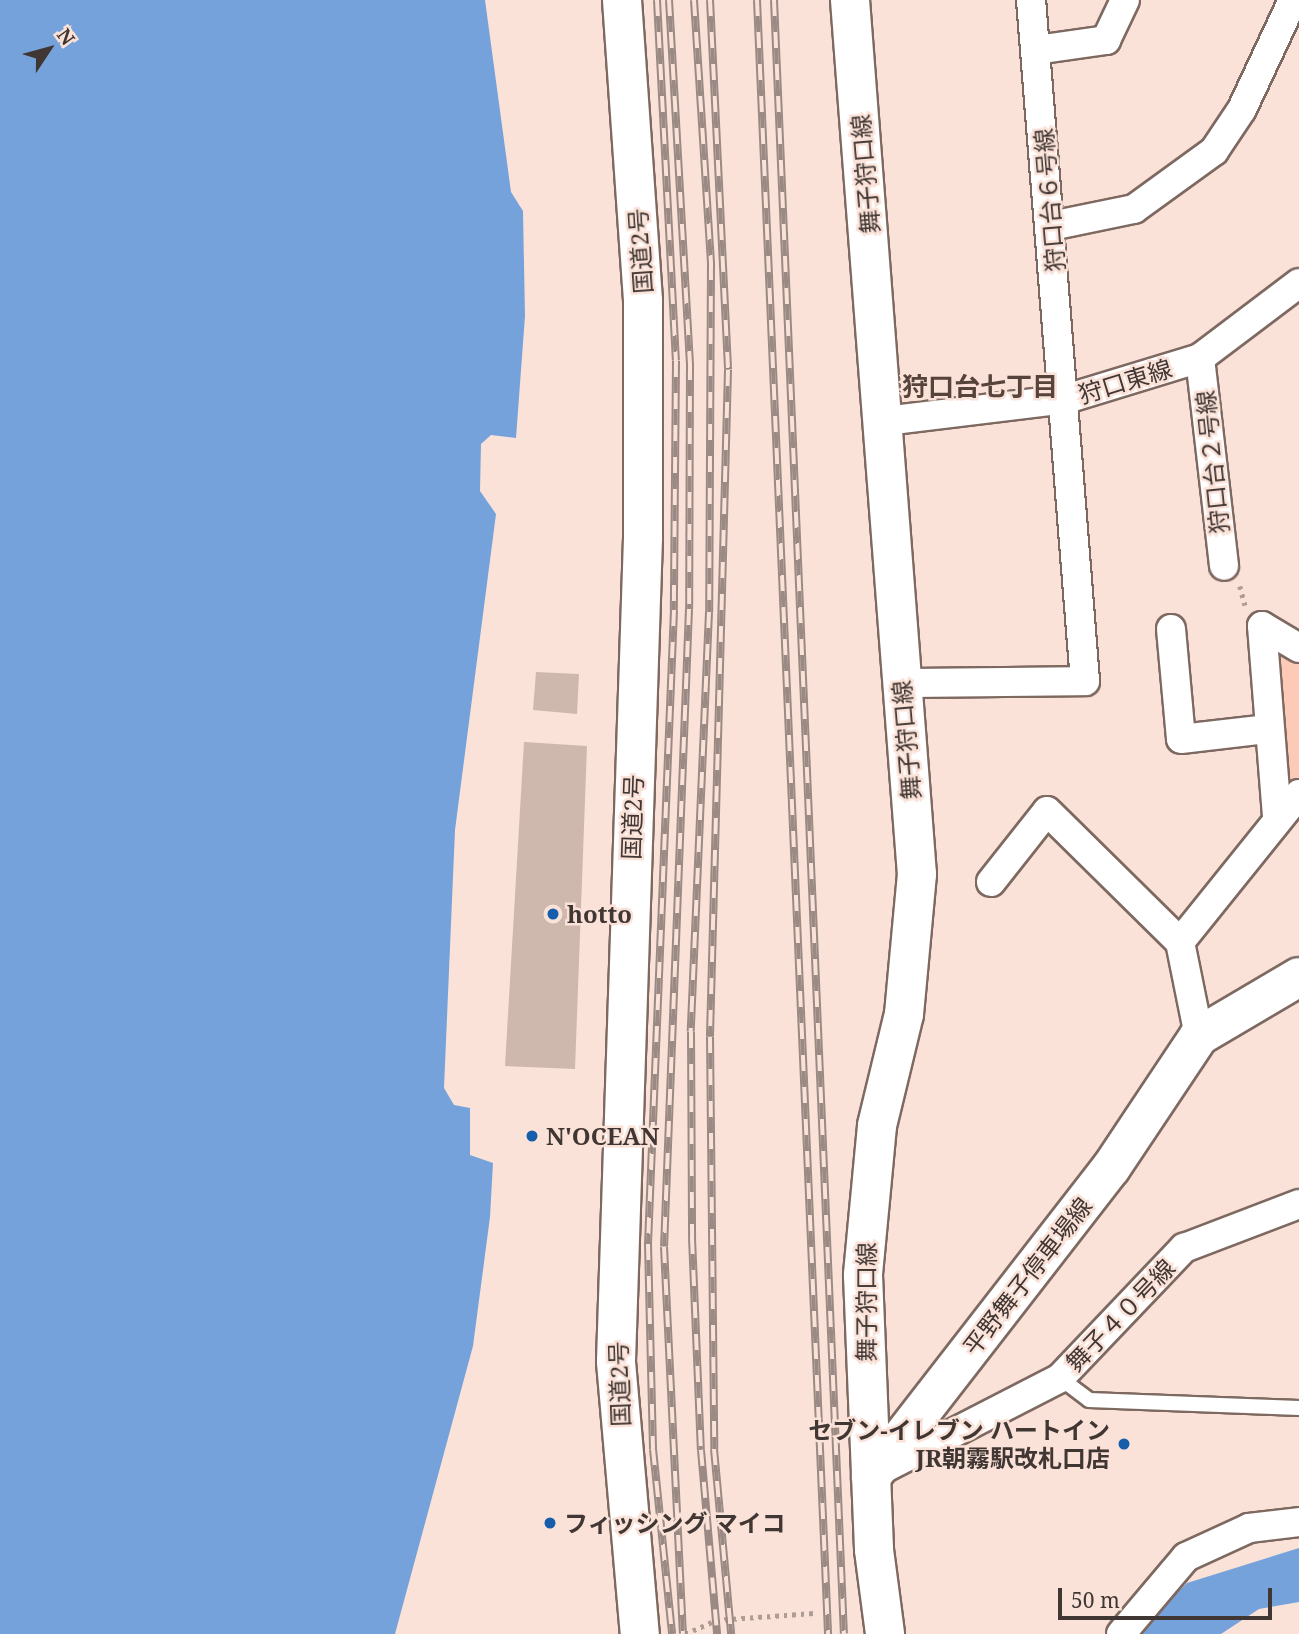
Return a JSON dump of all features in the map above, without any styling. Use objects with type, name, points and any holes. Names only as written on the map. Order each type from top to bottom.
[{"type":"main road","name":"国道2号","points":[[622,0],[643,301],[643,510],[617,1362],[640,1634]]},
{"type":"main road","name":"舞子狩口線","points":[[850,0],[885,421],[901,682],[917,874],[904,1014],[867,1206],[863,1275],[871,1477]]},
{"type":"main road","name":"平野舞子停車場線","points":[[871,1477],[1111,1168],[1199,1036],[1299,977]]},
{"type":"main road","points":[[871,1477],[885,1634]]},
{"type":"street","name":"狩口台６号線","points":[[901,682],[1085,681],[1066,399],[1031,0]]},
{"type":"street","points":[[1036,50],[1106,40],[1125,0]]},
{"type":"street","points":[[1051,226],[1134,209],[1214,151],[1242,109],[1293,0]]},
{"type":"street","name":"狩口東線","points":[[885,421],[1066,399],[1200,358],[1299,283]]},
{"type":"street","name":"狩口台２号線","points":[[1200,358],[1224,566]]},
{"type":"street","points":[[1262,626],[1299,648]]},
{"type":"street","points":[[1262,626],[1276,815]]},
{"type":"street","points":[[1171,629],[1181,739],[1268,729]]},
{"type":"street","points":[[1180,942],[1276,815],[1299,793]]},
{"type":"street","points":[[991,882],[1047,811],[1180,942],[1199,1036]]},
{"type":"street","name":"舞子４０号線","points":[[871,1477],[950,1429],[1060,1378],[1184,1248],[1299,1204]]},
{"type":"street","points":[[1121,1634],[1186,1556],[1249,1528],[1299,1522]]},
{"type":"lane","points":[[1060,1378],[1089,1400],[1299,1408]]},
{"type":"path","points":[[1224,566],[1234,569],[1250,622],[1262,626]]},
{"type":"path","points":[[685,1634],[716,1620],[814,1613]]},
{"type":"shaded area","points":[[1275,645],[1299,659],[1299,777],[1291,784]]},
{"type":"water","points":[[0,0],[485,0],[511,192],[523,211],[525,316],[516,438],[491,435],[481,444],[480,491],[496,514],[455,830],[444,1088],[454,1105],[470,1108],[470,1155],[493,1163],[490,1217],[473,1346],[395,1634],[0,1634]]},
{"type":"water","points":[[1299,1548],[1299,1602],[1259,1609],[1221,1634],[1136,1634],[1187,1583]]},
{"type":"building","points":[[536,672],[579,674],[577,714],[533,710]]},
{"type":"building","points":[[524,742],[587,746],[575,1069],[505,1066]]},
{"type":"railway","points":[[657,0],[676,361],[674,610],[648,1244],[653,1449],[672,1634]]},
{"type":"railway","points":[[669,0],[690,364],[689,609],[664,1247],[683,1634]]},
{"type":"railway","points":[[694,0],[711,264],[709,612],[691,1032],[692,1238],[701,1450],[717,1634]]},
{"type":"railway","points":[[710,0],[728,370],[710,1037],[714,1449],[731,1634]]},
{"type":"railway","points":[[757,0],[828,1634]]},
{"type":"railway","points":[[774,0],[844,1634]]},
{"type":"place","name":"hotto","points":[[553,914]]},
{"type":"place","name":"N'OCEAN","points":[[532,1136]]},
{"type":"place","name":"セブン-イレブン ハートイン JR朝霧駅改札口店","points":[[1124,1444]]},
{"type":"place","name":"フィッシング マイコ","points":[[550,1523]]},
{"type":"district","name":"狩口台七丁目","points":[[980,387]]}]
